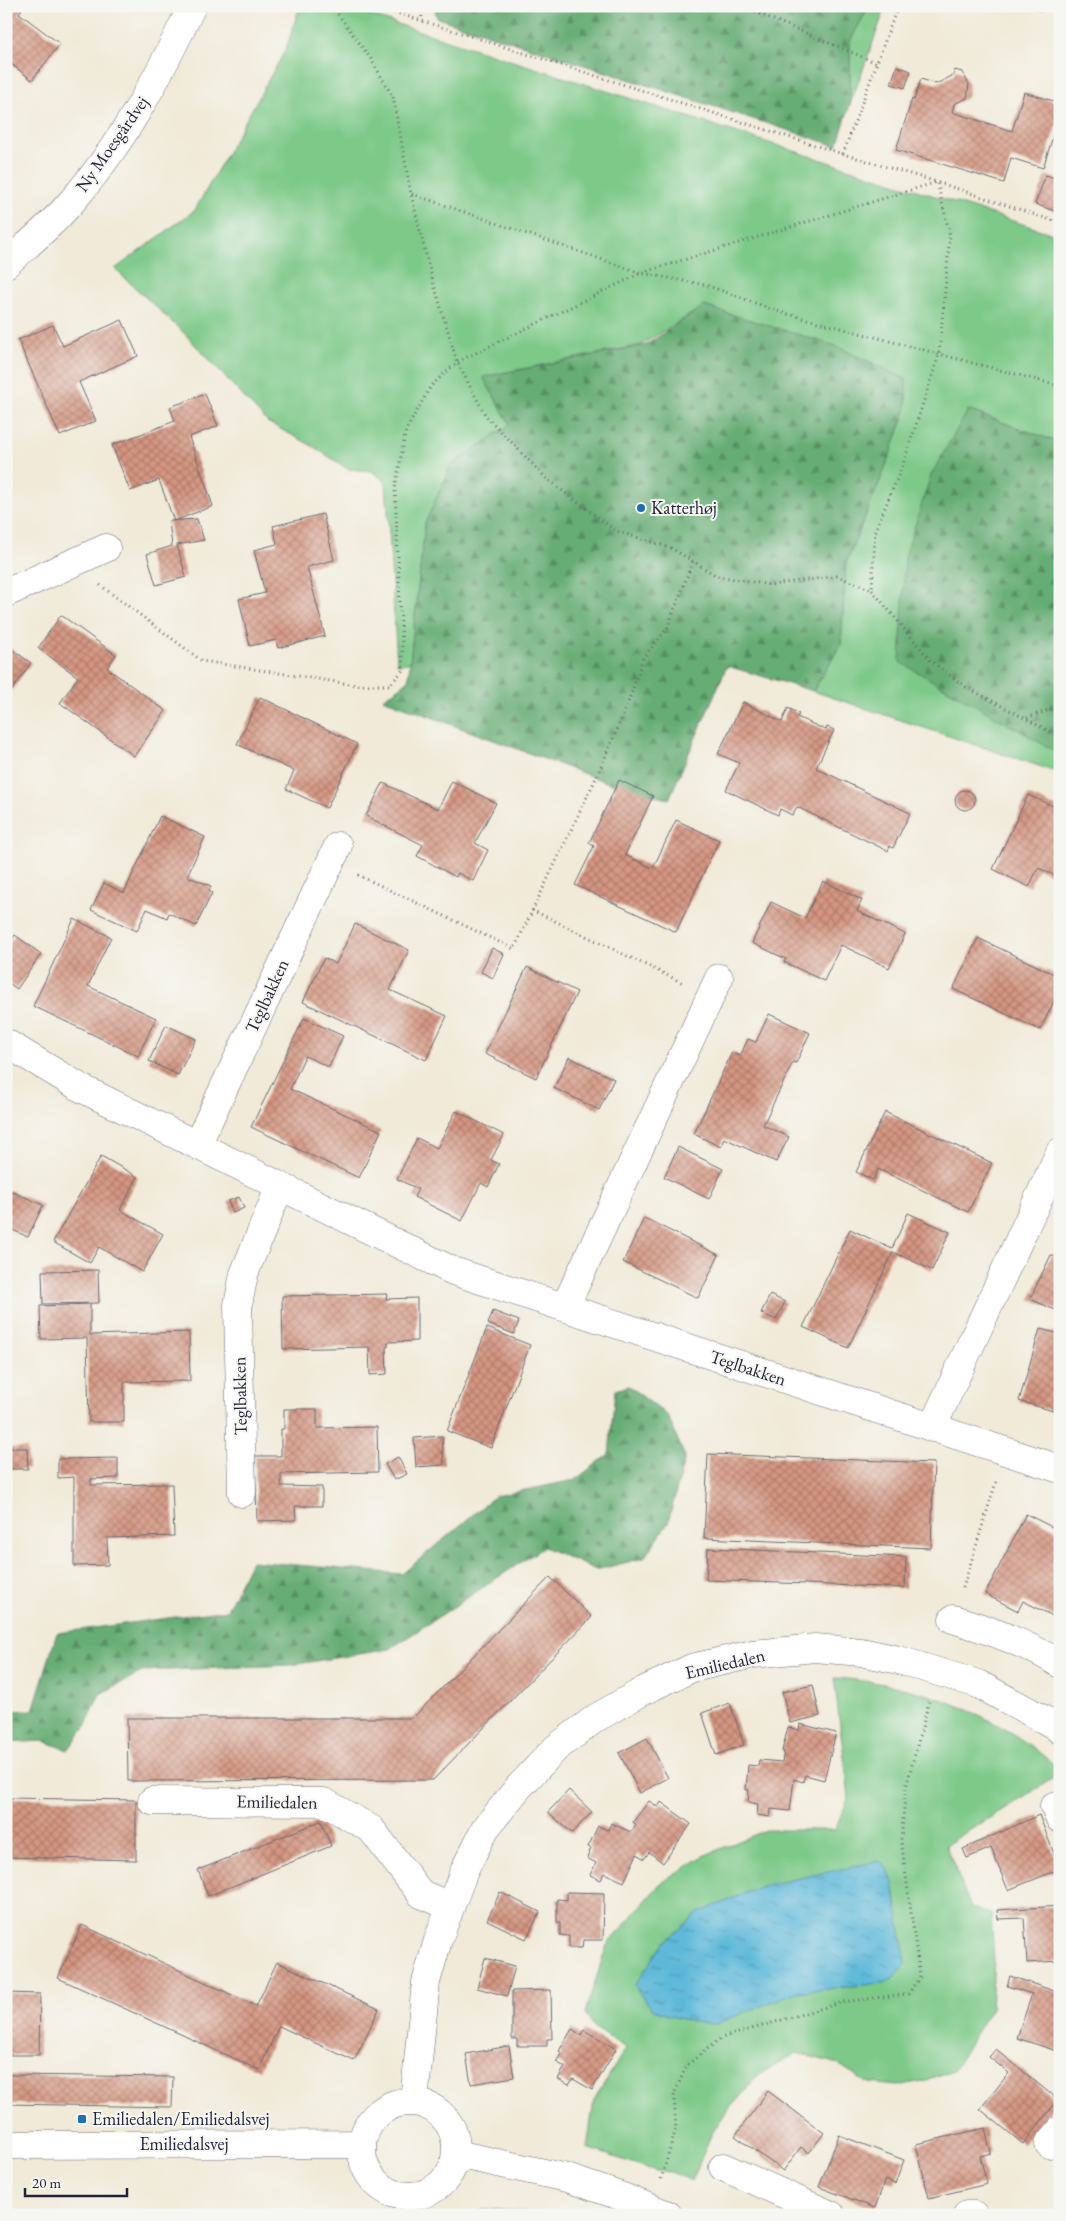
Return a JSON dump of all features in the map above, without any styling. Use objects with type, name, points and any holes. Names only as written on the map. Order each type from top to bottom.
[{"type":"street","name":"Ny Moesgårdvej","points":[[6,264],[65,209],[117,143],[164,67],[192,6]]},
{"type":"street","points":[[6,593],[106,548]]},
{"type":"street","name":"Teglbakken","points":[[196,1145],[334,854]]},
{"type":"street","points":[[565,1307],[715,987]]},
{"type":"street","name":"Teglbakken","points":[[6,1043],[81,1088],[453,1271],[1060,1469]]},
{"type":"street","points":[[932,1428],[1060,1152]]},
{"type":"street","name":"Teglbakken","points":[[242,1493],[238,1305],[244,1274],[280,1186]]},
{"type":"street","points":[[953,1619],[978,1626],[1038,1650],[1060,1664]]},
{"type":"street","name":"Emiliedalen","points":[[414,2102],[426,1982],[450,1906],[464,1871],[485,1829],[518,1788],[556,1748],[596,1718],[645,1690],[692,1668],[753,1654],[815,1648],[862,1652],[899,1660],[978,1684],[1060,1730]]},
{"type":"street","name":"Emiliedalen","points":[[152,1801],[324,1802],[371,1829],[422,1894],[450,1906]]},
{"type":"street","points":[[414,2102],[428,2106],[441,2114],[452,2132],[456,2154],[452,2168],[444,2181],[432,2190],[419,2195],[402,2206],[390,2192],[377,2184],[368,2173],[362,2159],[362,2144],[370,2123],[385,2108],[399,2103],[414,2102]]},
{"type":"street","name":"Emiliedalsvej","points":[[6,2145],[362,2144]]},
{"type":"street","points":[[456,2154],[567,2178],[659,2211]]},
{"type":"street","points":[[723,2167],[831,2215]]},
{"type":"street","points":[[967,2215],[974,2215]]},
{"type":"path","points":[[332,6],[371,59],[393,97],[411,194],[430,271],[457,362],[486,416],[548,480],[616,531],[671,548],[717,576],[770,585],[837,576],[872,590],[931,660],[966,688],[1060,736]]},
{"type":"path","points":[[375,6],[936,182],[1060,223]]},
{"type":"path","points":[[422,6],[422,21]]},
{"type":"path","points":[[741,6],[877,63]]},
{"type":"path","points":[[843,154],[898,6]]},
{"type":"path","points":[[72,564],[202,661],[356,685],[390,685],[403,670],[395,489],[406,430],[431,386],[457,362],[641,273],[936,182]]},
{"type":"path","points":[[872,590],[875,531],[902,467],[939,355],[950,235],[936,182]]},
{"type":"path","points":[[411,194],[641,273],[706,285],[780,312],[939,355],[1036,378],[1060,386]]},
{"type":"path","points":[[334,854],[514,950],[596,778],[627,706],[643,658],[667,628],[693,561]]},
{"type":"path","points":[[1026,718],[1054,708],[1060,703]]},
{"type":"path","points":[[532,910],[715,987]]},
{"type":"path","points":[[953,1619],[997,1479]]},
{"type":"path","points":[[659,2211],[667,2162],[676,2129],[674,2094],[687,2064],[721,2038],[843,2002],[908,1994],[920,1977],[901,1840],[906,1787],[937,1672]]},
{"type":"green space","points":[[300,6],[341,6],[1060,236],[1060,443],[968,410],[1060,752],[1060,773],[813,691],[841,644],[846,564],[906,411],[906,379],[832,346],[704,306],[641,345],[483,377],[510,424],[451,466],[425,523],[410,663],[397,664],[386,482],[372,471],[348,469],[311,445],[267,422],[185,334],[115,269],[195,210],[286,49]]},
{"type":"green space","points":[[434,6],[865,6],[867,10],[850,41],[850,105],[837,146],[437,18]]},
{"type":"green space","points":[[865,6],[886,6],[850,105],[850,41],[867,10]]},
{"type":"green space","points":[[704,306],[836,346],[906,379],[906,411],[882,476],[846,561],[841,644],[813,691],[727,666],[669,799],[625,789],[383,699],[408,681],[425,523],[451,466],[510,424],[483,377],[646,345]]},
{"type":"green space","points":[[968,410],[1060,443],[1060,754],[900,662],[905,557],[931,475]]},
{"type":"green space","points":[[629,1386],[668,1416],[685,1457],[668,1523],[644,1558],[596,1570],[544,1547],[390,1649],[291,1665],[144,1671],[100,1694],[85,1727],[68,1750],[44,1741],[6,1743],[6,1711],[33,1710],[57,1633],[227,1610],[251,1561],[402,1574],[495,1496],[575,1480],[609,1454],[615,1390]]},
{"type":"green space","points":[[834,1678],[896,1686],[926,1694],[955,1705],[983,1717],[1010,1732],[1060,1770],[1060,1774],[946,1845],[971,1908],[991,1914],[994,1960],[991,2008],[953,2071],[935,2078],[898,2086],[868,2083],[838,2064],[797,2053],[758,2075],[726,2112],[711,2135],[692,2181],[671,2172],[656,2171],[587,2148],[594,2100],[626,2048],[595,2028],[585,2013],[607,1945],[660,1884],[703,1856],[766,1830],[835,1830],[849,1797]]},
{"type":"green space","points":[[485,2209],[526,2212],[534,2215],[472,2215]]},
{"type":"water","points":[[879,1861],[888,1869],[893,1883],[906,1963],[895,1978],[883,1983],[797,1992],[715,2024],[685,2020],[655,2010],[644,1999],[635,1985],[662,1945],[698,1913],[762,1886]]},
{"type":"building","points":[[6,6],[24,6],[19,13],[60,44],[32,80],[6,60]]},
{"type":"building","points":[[1030,6],[1043,6],[1041,11]]},
{"type":"building","points":[[897,66],[911,71],[905,88],[891,84]]},
{"type":"building","points":[[955,70],[962,72],[969,84],[967,98],[954,104],[952,112],[1012,131],[1024,92],[1060,103],[1060,114],[1043,168],[1011,158],[1004,183],[896,150],[912,99],[914,100],[921,79],[936,84],[954,75]]},
{"type":"building","points":[[1046,175],[1060,180],[1060,213],[1035,204]]},
{"type":"building","points":[[122,320],[138,356],[79,382],[96,421],[60,436],[18,340],[53,325],[63,346]]},
{"type":"building","points":[[205,394],[218,426],[189,437],[213,506],[174,521],[159,480],[130,491],[112,445],[175,421],[170,407]]},
{"type":"building","points":[[323,514],[334,560],[307,567],[325,636],[278,648],[276,640],[250,646],[239,599],[265,593],[254,550],[277,544],[273,526]]},
{"type":"building","points":[[197,519],[204,540],[177,545],[186,577],[156,585],[147,554],[172,546],[169,521]]},
{"type":"building","points":[[61,615],[116,655],[107,668],[166,711],[134,756],[60,703],[78,677],[38,648]]},
{"type":"building","points":[[6,645],[31,663],[12,690],[6,686]]},
{"type":"building","points":[[260,697],[357,744],[327,808],[286,789],[294,771],[237,744]]},
{"type":"building","points":[[743,702],[782,722],[788,708],[799,714],[797,717],[826,730],[827,727],[834,730],[816,768],[910,813],[893,848],[890,846],[888,851],[797,807],[792,815],[780,809],[778,815],[726,790],[739,763],[718,754]]},
{"type":"building","points":[[619,780],[653,796],[625,855],[653,868],[676,820],[719,840],[676,932],[575,885],[594,846],[589,843]]},
{"type":"building","points":[[452,781],[496,803],[475,843],[488,850],[473,881],[458,873],[456,877],[417,856],[423,845],[366,816],[383,783],[438,809]]},
{"type":"building","points":[[965,790],[972,793],[975,800],[972,807],[965,810],[958,807],[955,800],[958,793]]},
{"type":"building","points":[[1028,795],[1060,809],[1060,821],[1057,827],[1060,829],[1060,878],[1038,868],[1029,887],[993,869]]},
{"type":"building","points":[[160,816],[205,837],[187,876],[211,886],[209,891],[212,893],[196,926],[169,913],[167,918],[147,909],[137,931],[91,910],[104,883],[124,893]]},
{"type":"building","points":[[823,881],[862,900],[857,911],[905,934],[889,968],[841,945],[824,981],[784,962],[786,959],[752,943],[771,902],[805,918]]},
{"type":"building","points":[[74,919],[111,937],[88,986],[156,1018],[138,1056],[33,1006]]},
{"type":"building","points":[[355,924],[409,950],[390,990],[447,1016],[426,1060],[303,1002],[324,958],[336,964]]},
{"type":"building","points":[[15,935],[41,954],[17,989],[6,981],[6,948]]},
{"type":"building","points":[[978,938],[1060,977],[1060,989],[1040,1030],[953,989]]},
{"type":"building","points":[[492,948],[504,954],[493,978],[481,972]]},
{"type":"building","points":[[527,967],[577,992],[536,1078],[485,1054]]},
{"type":"building","points":[[769,1014],[810,1033],[796,1063],[793,1062],[763,1125],[789,1137],[776,1162],[724,1138],[721,1147],[694,1134],[732,1052],[740,1056],[748,1039],[756,1042]]},
{"type":"building","points":[[304,1018],[343,1036],[329,1067],[305,1056],[290,1089],[381,1131],[359,1178],[251,1127]]},
{"type":"building","points":[[166,1025],[196,1039],[178,1075],[149,1061]]},
{"type":"building","points":[[569,1057],[614,1079],[599,1110],[554,1088]]},
{"type":"building","points":[[456,1111],[504,1135],[491,1160],[499,1164],[488,1187],[481,1183],[462,1221],[414,1197],[418,1189],[397,1179],[417,1138],[437,1148]]},
{"type":"building","points":[[885,1112],[992,1163],[968,1212],[878,1169],[873,1180],[856,1172]]},
{"type":"building","points":[[678,1147],[723,1169],[709,1199],[664,1177]]},
{"type":"building","points":[[101,1156],[138,1177],[120,1210],[163,1234],[142,1272],[99,1247],[90,1263],[53,1242]]},
{"type":"building","points":[[9,1190],[43,1205],[28,1237],[6,1227],[6,1196]]},
{"type":"building","points":[[239,1197],[244,1208],[233,1213],[228,1201]]},
{"type":"building","points":[[908,1213],[950,1232],[932,1270],[893,1252],[848,1348],[803,1327],[850,1229],[892,1249]]},
{"type":"building","points":[[644,1218],[719,1255],[698,1298],[623,1262]]},
{"type":"building","points":[[1051,1255],[1060,1259],[1060,1312],[1030,1299]]},
{"type":"building","points":[[98,1270],[99,1303],[43,1304],[42,1271]]},
{"type":"building","points":[[387,1294],[386,1299],[417,1298],[417,1341],[388,1342],[388,1347],[386,1347],[387,1374],[370,1375],[369,1347],[283,1349],[282,1296]]},
{"type":"building","points":[[770,1295],[785,1302],[776,1320],[761,1313]]},
{"type":"building","points":[[90,1304],[90,1335],[189,1332],[190,1381],[124,1382],[124,1422],[89,1422],[87,1338],[41,1339],[40,1306]]},
{"type":"building","points":[[493,1311],[519,1321],[514,1334],[488,1324]]},
{"type":"building","points":[[487,1328],[530,1345],[491,1448],[447,1431]]},
{"type":"building","points":[[1040,1329],[1060,1334],[1060,1413],[1019,1401]]},
{"type":"building","points":[[284,1409],[317,1409],[317,1428],[377,1427],[378,1472],[281,1474],[281,1486],[322,1487],[322,1506],[295,1506],[296,1520],[257,1521],[255,1456],[281,1456],[281,1429],[284,1429]]},
{"type":"building","points":[[442,1436],[444,1465],[416,1467],[414,1438]]},
{"type":"building","points":[[8,1448],[27,1448],[28,1469],[8,1469]]},
{"type":"building","points":[[708,1454],[934,1463],[931,1548],[704,1538]]},
{"type":"building","points":[[398,1457],[407,1474],[394,1480],[385,1464]]},
{"type":"building","points":[[118,1458],[118,1478],[91,1479],[91,1485],[172,1484],[174,1536],[107,1538],[108,1565],[74,1566],[74,1477],[58,1478],[58,1459]]},
{"type":"building","points":[[1026,1514],[1058,1530],[1060,1528],[1060,1609],[1055,1617],[1023,1601],[1018,1611],[985,1594]]},
{"type":"building","points":[[708,1548],[906,1557],[905,1588],[706,1580]]},
{"type":"building","points":[[550,1577],[592,1617],[433,1780],[128,1781],[127,1718],[413,1718]]},
{"type":"building","points":[[813,1685],[820,1716],[790,1723],[782,1692]]},
{"type":"building","points":[[730,1703],[744,1745],[716,1755],[702,1713]]},
{"type":"building","points":[[800,1724],[836,1733],[824,1780],[805,1775],[803,1782],[794,1779],[790,1811],[771,1809],[770,1817],[757,1815],[758,1804],[748,1802],[749,1790],[746,1790],[748,1765],[758,1766],[759,1760],[782,1762],[784,1752],[782,1751],[788,1727],[799,1730]]},
{"type":"building","points":[[647,1738],[668,1778],[640,1793],[619,1753]]},
{"type":"building","points":[[569,1790],[592,1812],[572,1833],[548,1812]]},
{"type":"building","points":[[6,1798],[136,1800],[136,1860],[6,1857]]},
{"type":"building","points":[[649,1801],[658,1807],[661,1802],[691,1824],[663,1863],[649,1852],[644,1859],[637,1854],[624,1882],[604,1873],[601,1880],[590,1875],[596,1863],[587,1858],[591,1848],[588,1847],[598,1826],[608,1830],[611,1823],[631,1832],[636,1824],[633,1822]]},
{"type":"building","points":[[1039,1815],[1060,1869],[1008,1890],[991,1848],[967,1858],[963,1849]]},
{"type":"building","points":[[321,1821],[331,1846],[208,1896],[198,1870]]},
{"type":"building","points":[[500,1892],[540,1912],[526,1939],[487,1920]]},
{"type":"building","points":[[567,1892],[604,1893],[603,1940],[583,1940],[582,1948],[569,1948],[569,1936],[560,1935],[560,1923],[557,1923],[557,1899],[567,1900]]},
{"type":"building","points":[[1060,1906],[1060,1961],[1027,1963],[1024,1918],[998,1919],[997,1910]]},
{"type":"building","points":[[82,1925],[256,2006],[277,1962],[379,2009],[354,2061],[279,2026],[259,2070],[58,1978]]},
{"type":"building","points":[[485,1958],[515,1966],[507,1996],[477,1988]]},
{"type":"building","points":[[1010,1976],[1060,1993],[1060,2052],[1017,2038],[1032,1994],[1007,1986]]},
{"type":"building","points":[[551,1990],[552,2039],[547,2039],[547,2046],[517,2046],[517,2039],[512,2039],[512,1991]]},
{"type":"building","points":[[6,1993],[40,1994],[39,2055],[6,2055]]},
{"type":"building","points":[[572,2029],[581,2035],[584,2030],[616,2049],[592,2090],[573,2079],[569,2085],[558,2079],[565,2067],[556,2062],[562,2053],[559,2051]]},
{"type":"building","points":[[509,2046],[514,2077],[471,2084],[466,2054]]},
{"type":"building","points":[[996,2049],[1058,2100],[1023,2144],[980,2109],[1009,2073],[989,2057]]},
{"type":"building","points":[[6,2075],[173,2077],[172,2107],[6,2104]]},
{"type":"building","points":[[768,2091],[824,2133],[809,2153],[801,2147],[783,2171],[735,2136]]},
{"type":"building","points":[[985,2128],[991,2153],[980,2156],[987,2184],[929,2198],[916,2144]]},
{"type":"building","points":[[839,2135],[904,2160],[895,2184],[885,2180],[875,2208],[819,2187]]},
{"type":"place","name":"Katterhøj","points":[[641,508]]},
{"type":"place","name":"Emiliedalen/Emiliedalsvej","points":[[82,2119]]}]
